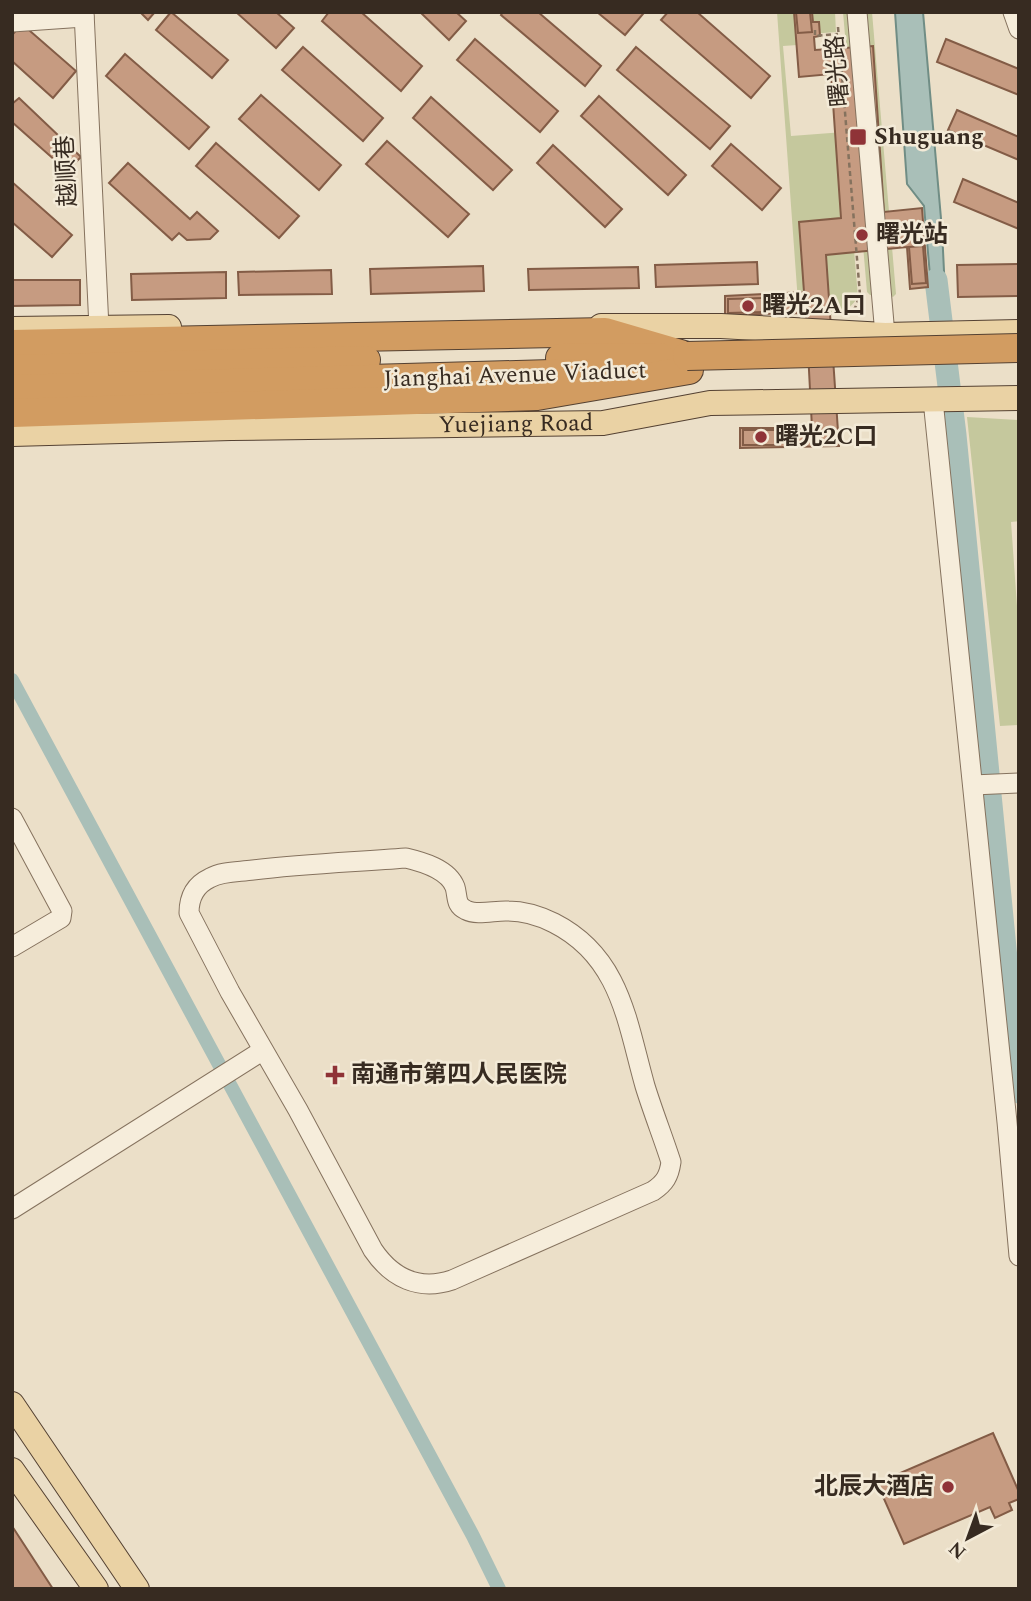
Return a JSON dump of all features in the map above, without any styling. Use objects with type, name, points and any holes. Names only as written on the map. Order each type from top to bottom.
[{"type":"highway","points":[[12,344],[605,332],[688,363]]},
{"type":"highway","name":"Jianghai Avenue Viaduct","points":[[12,389],[1019,348]]},
{"type":"highway","name":"Jianghai Avenue Viaduct","points":[[12,369],[270,362],[1019,366]]},
{"type":"highway","points":[[12,413],[537,396],[688,363]]},
{"type":"main road","points":[[12,330],[721,326],[885,334],[1019,332]]},
{"type":"main road","name":"Yuejiang Road","points":[[12,434],[603,423],[710,403],[1019,398]]},
{"type":"main road","points":[[12,1404],[137,1589]]},
{"type":"main road","points":[[12,1470],[96,1589]]},
{"type":"street","name":"曙光路","points":[[858,12],[885,334]]},
{"type":"street","points":[[1013,12],[1019,29]]},
{"type":"street","points":[[12,22],[84,15]]},
{"type":"street","name":"越顺巷","points":[[84,15],[99,328]]},
{"type":"street","points":[[933,400],[1019,1256]]},
{"type":"street","points":[[973,785],[1019,783]]},
{"type":"street","points":[[12,818],[62,911],[61,918],[57,921],[12,947]]},
{"type":"street","points":[[406,858],[418,861],[447,876],[454,886],[458,904],[464,909],[472,912],[511,911],[532,914],[556,924],[578,939],[595,956],[609,974],[625,1009],[646,1088],[671,1162],[670,1173],[664,1183],[653,1191],[452,1280],[425,1286],[391,1270],[380,1261],[298,1110],[262,1051],[192,922],[189,901],[194,891],[212,877],[222,874],[387,859],[406,858]]},
{"type":"street","points":[[12,1209],[262,1051]]},
{"type":"path","points":[[838,27],[860,295],[855,308],[841,316]]},
{"type":"path","points":[[815,30],[815,36],[838,34]]},
{"type":"green space","points":[[777,12],[835,12],[836,32],[811,34],[812,44],[783,46],[791,136],[844,132],[858,297],[846,310],[832,315],[799,316]]},
{"type":"green space","points":[[843,12],[850,12],[873,295],[867,292]]},
{"type":"green space","points":[[865,12],[872,12],[896,294],[893,297],[891,296]]},
{"type":"green space","points":[[967,417],[1019,420],[1019,521],[1011,522],[1019,634],[1019,725],[1000,726]]},
{"type":"water","points":[[895,12],[923,12],[942,230],[946,312],[933,311],[924,206],[907,184]]},
{"type":"building","points":[[140,12],[155,12],[148,20]]},
{"type":"building","points":[[171,12],[228,60],[212,78],[156,30]]},
{"type":"building","points":[[236,12],[276,12],[294,28],[276,48]]},
{"type":"building","points":[[329,12],[361,12],[422,66],[401,91],[322,21]]},
{"type":"building","points":[[420,12],[456,12],[466,21],[449,40]]},
{"type":"building","points":[[503,12],[538,12],[601,66],[585,86],[501,15]]},
{"type":"building","points":[[597,12],[640,12],[643,14],[625,35]]},
{"type":"building","points":[[668,12],[697,12],[770,76],[751,98],[661,20]]},
{"type":"building","name":"曙光站","points":[[794,12],[812,12],[813,22],[819,22],[820,36],[814,37],[815,50],[873,46],[884,212],[922,208],[928,287],[910,289],[907,247],[826,255],[839,446],[740,448],[740,428],[812,428],[806,313],[725,315],[725,296],[804,292],[799,222],[841,218],[831,74],[799,77]]},
{"type":"building","points":[[796,12],[810,12],[812,32],[798,33]]},
{"type":"building","points":[[22,24],[76,71],[53,98],[12,61],[12,35]]},
{"type":"building","points":[[475,39],[558,111],[540,132],[457,60]]},
{"type":"building","points":[[946,39],[1019,69],[1019,95],[937,62]]},
{"type":"building","points":[[303,47],[383,118],[363,141],[282,70]]},
{"type":"building","points":[[636,47],[730,126],[710,149],[617,70]]},
{"type":"building","points":[[125,54],[209,127],[189,149],[106,76]]},
{"type":"building","points":[[261,95],[341,165],[319,190],[239,119]]},
{"type":"building","points":[[599,96],[686,175],[668,195],[581,116]]},
{"type":"building","points":[[431,97],[512,170],[493,190],[413,118]]},
{"type":"building","points":[[19,98],[81,157],[67,171],[12,122],[12,104]]},
{"type":"building","points":[[957,110],[1019,137],[1019,160],[948,130]]},
{"type":"building","points":[[387,141],[469,214],[448,237],[366,164]]},
{"type":"building","points":[[216,143],[299,216],[279,238],[196,166]]},
{"type":"building","points":[[731,144],[781,188],[762,210],[712,166]]},
{"type":"building","points":[[553,145],[622,209],[605,227],[537,163]]},
{"type":"building","points":[[128,163],[190,219],[197,212],[218,231],[210,239],[187,240],[179,233],[172,240],[109,183]]},
{"type":"building","points":[[963,179],[1019,203],[1019,229],[954,202]]},
{"type":"building","points":[[12,182],[72,235],[52,257],[12,222]]},
{"type":"building","points":[[923,246],[926,283],[912,284],[909,247]]},
{"type":"building","points":[[757,262],[758,284],[656,287],[655,265]]},
{"type":"building","points":[[1019,264],[1019,296],[958,297],[957,265]]},
{"type":"building","points":[[483,266],[484,291],[371,294],[370,269]]},
{"type":"building","points":[[638,267],[639,288],[529,290],[528,269]]},
{"type":"building","points":[[331,270],[332,294],[239,295],[238,272]]},
{"type":"building","points":[[226,272],[226,298],[132,300],[131,274]]},
{"type":"building","points":[[12,280],[80,280],[80,305],[12,306]]},
{"type":"building","name":"曙光2A口","points":[[767,298],[767,312],[728,313],[728,299]]},
{"type":"building","name":"曙光2C口","points":[[743,430],[779,430],[779,445],[743,445]]},
{"type":"building","name":"北辰大酒店","points":[[993,1433],[1019,1492],[1019,1499],[1009,1503],[1012,1510],[995,1518],[990,1507],[904,1544],[877,1483]]},
{"type":"building","points":[[12,1526],[53,1589],[12,1589]]},
{"type":"waterway","points":[[936,280],[955,435],[1019,1092]]},
{"type":"waterway","points":[[12,680],[416,1429],[499,1589]]},
{"type":"place","name":"Shuguang","points":[[858,137]]},
{"type":"place","name":"曙光站","points":[[862,235]]},
{"type":"place","name":"曙光2A口","points":[[748,306]]},
{"type":"place","name":"曙光2C口","points":[[761,437]]},
{"type":"place","name":"南通市第四人民医院","points":[[335,1075]]},
{"type":"place","name":"北辰大酒店","points":[[948,1487]]}]
